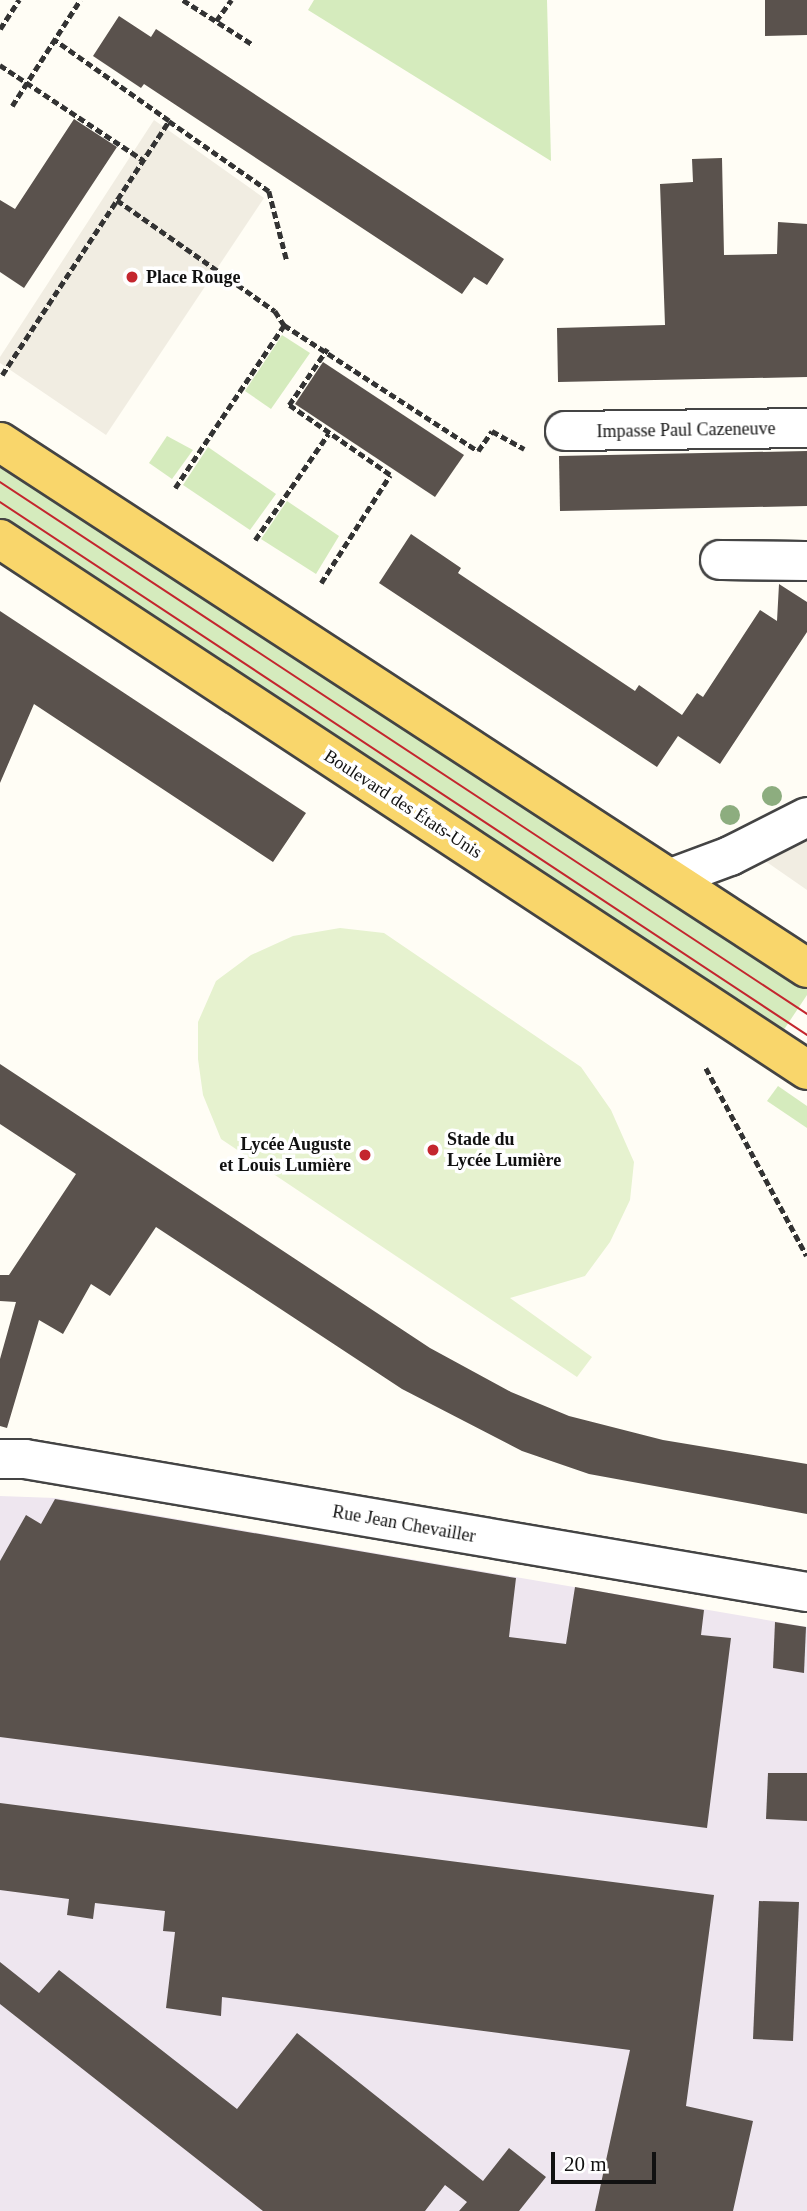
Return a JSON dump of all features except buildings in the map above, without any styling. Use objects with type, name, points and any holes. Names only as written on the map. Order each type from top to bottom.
[{"type":"main road","points":[[0,442],[807,968]]},
{"type":"main road","name":"Boulevard des États-Unis","points":[[0,539],[807,1070]]},
{"type":"street","name":"Impasse Paul Cazeneuve","points":[[565,431],[807,428]]},
{"type":"street","points":[[720,560],[807,561]]},
{"type":"street","points":[[671,878],[730,856],[807,817]]},
{"type":"street","name":"Rue Jean Chevailler","points":[[0,1459],[25,1459],[807,1592]]},
{"type":"path","points":[[0,29],[19,0]]},
{"type":"path","points":[[12,106],[80,0]]},
{"type":"path","points":[[183,0],[252,44]]},
{"type":"path","points":[[216,20],[231,0]]},
{"type":"path","points":[[54,40],[269,191],[287,261]]},
{"type":"path","points":[[0,65],[143,160]]},
{"type":"path","points":[[2,375],[169,121]]},
{"type":"path","points":[[117,200],[275,311],[284,325],[327,349],[478,451],[492,430],[524,449]]},
{"type":"path","points":[[175,488],[284,325]]},
{"type":"path","points":[[321,583],[390,475],[289,405],[327,349]]},
{"type":"path","points":[[255,540],[328,434]]},
{"type":"path","points":[[706,1068],[807,1256]]},
{"type":"shaded area","name":"Place Rouge","points":[[154,120],[264,198],[106,435],[0,363],[0,357]]},
{"type":"shaded area","points":[[807,827],[807,890],[755,854]]},
{"type":"shaded area","points":[[0,1496],[55,1498],[807,1627],[807,2211],[0,2211]]},
{"type":"green space","points":[[314,0],[547,0],[551,161],[308,10]]},
{"type":"green space","points":[[282,335],[310,353],[271,409],[245,391]]},
{"type":"green space","points":[[167,436],[193,450],[172,479],[149,463]]},
{"type":"green space","points":[[208,447],[276,494],[250,530],[183,485]]},
{"type":"green space","points":[[0,456],[807,986],[807,995],[777,1040],[0,527]]},
{"type":"green space","points":[[287,501],[339,536],[316,574],[261,539]]},
{"type":"green space","name":"Stade du Lycée Lumière","points":[[340,928],[384,933],[581,1067],[611,1110],[634,1162],[630,1200],[610,1242],[585,1276],[510,1298],[592,1357],[577,1377],[221,1139],[203,1095],[198,1059],[198,1022],[216,981],[251,955],[293,936]]},
{"type":"green space","points":[[778,1086],[807,1106],[807,1128],[767,1101]]},
{"type":"tram line","points":[[0,482],[807,1014]]},
{"type":"tram line","points":[[0,502],[807,1035]]},
{"type":"place","name":"Place Rouge","points":[[132,277]]},
{"type":"place","name":"Stade du Lycée Lumière","points":[[433,1150]]},
{"type":"place","name":"Lycée Auguste et Louis Lumière","points":[[365,1155]]}]
